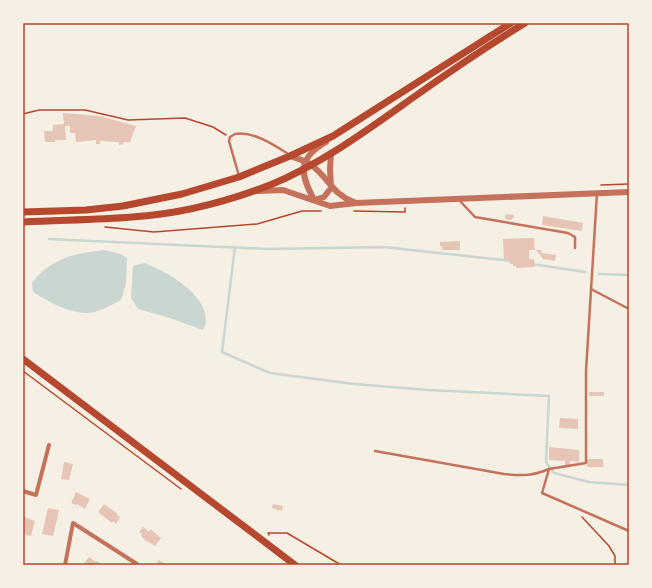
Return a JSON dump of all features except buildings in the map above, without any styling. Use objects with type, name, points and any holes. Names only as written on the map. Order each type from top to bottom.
[{"type":"main road","points":[[25,212],[86,210],[123,206],[182,194],[239,176],[290,156],[333,136],[510,23]]},
{"type":"main road","points":[[23,222],[132,217],[168,213],[219,202],[253,191],[304,169],[308,163],[348,144],[472,56],[525,23]]},
{"type":"main road","points":[[23,359],[295,565]]},
{"type":"street","points":[[308,163],[309,154],[330,140],[333,136]]},
{"type":"street","points":[[314,200],[324,197],[331,188],[331,153]]},
{"type":"street","points":[[290,156],[308,163],[322,174],[331,188],[342,197],[356,203]]},
{"type":"street","points":[[304,169],[306,185],[314,200]]},
{"type":"street","points":[[253,191],[283,190],[330,206],[356,203],[405,202],[457,198],[629,192]]},
{"type":"street","points":[[23,491],[36,495],[49,445]]},
{"type":"street","points":[[65,565],[73,523],[137,564]]},
{"type":"lane","points":[[239,176],[229,141],[230,137],[235,134],[246,134],[263,140],[290,156]]},
{"type":"lane","points":[[375,451],[520,476],[538,474],[550,468],[586,463],[586,371],[597,193]]},
{"type":"lane","points":[[457,198],[475,217],[568,233],[575,237],[575,248]]},
{"type":"lane","points":[[591,289],[629,309]]},
{"type":"lane","points":[[550,468],[542,493],[629,531]]},
{"type":"path","points":[[23,114],[39,110],[85,110],[128,120],[184,118],[213,126],[230,137]]},
{"type":"path","points":[[347,211],[405,212],[405,202]]},
{"type":"path","points":[[100,227],[154,232],[257,224],[302,211],[324,211]]},
{"type":"path","points":[[23,371],[181,489]]},
{"type":"path","points":[[573,507],[609,546],[615,556],[615,565]]},
{"type":"path","points":[[268,533],[287,532],[341,565]]},
{"type":"shaded area","points":[[105,250],[120,254],[127,258],[126,283],[121,300],[100,310],[86,313],[65,309],[33,292],[32,283],[55,262],[74,255]]},
{"type":"shaded area","points":[[144,263],[173,277],[192,292],[204,311],[206,321],[203,330],[170,318],[138,309],[131,298],[133,266]]},
{"type":"waterway","points":[[49,239],[269,249],[384,247],[512,261]]},
{"type":"waterway","points":[[235,247],[222,352],[270,373],[354,384],[428,390],[549,396],[546,462],[554,473],[589,482],[629,485]]},
{"type":"waterway","points":[[532,264],[585,272]]},
{"type":"waterway","points":[[599,274],[629,275]]}]
